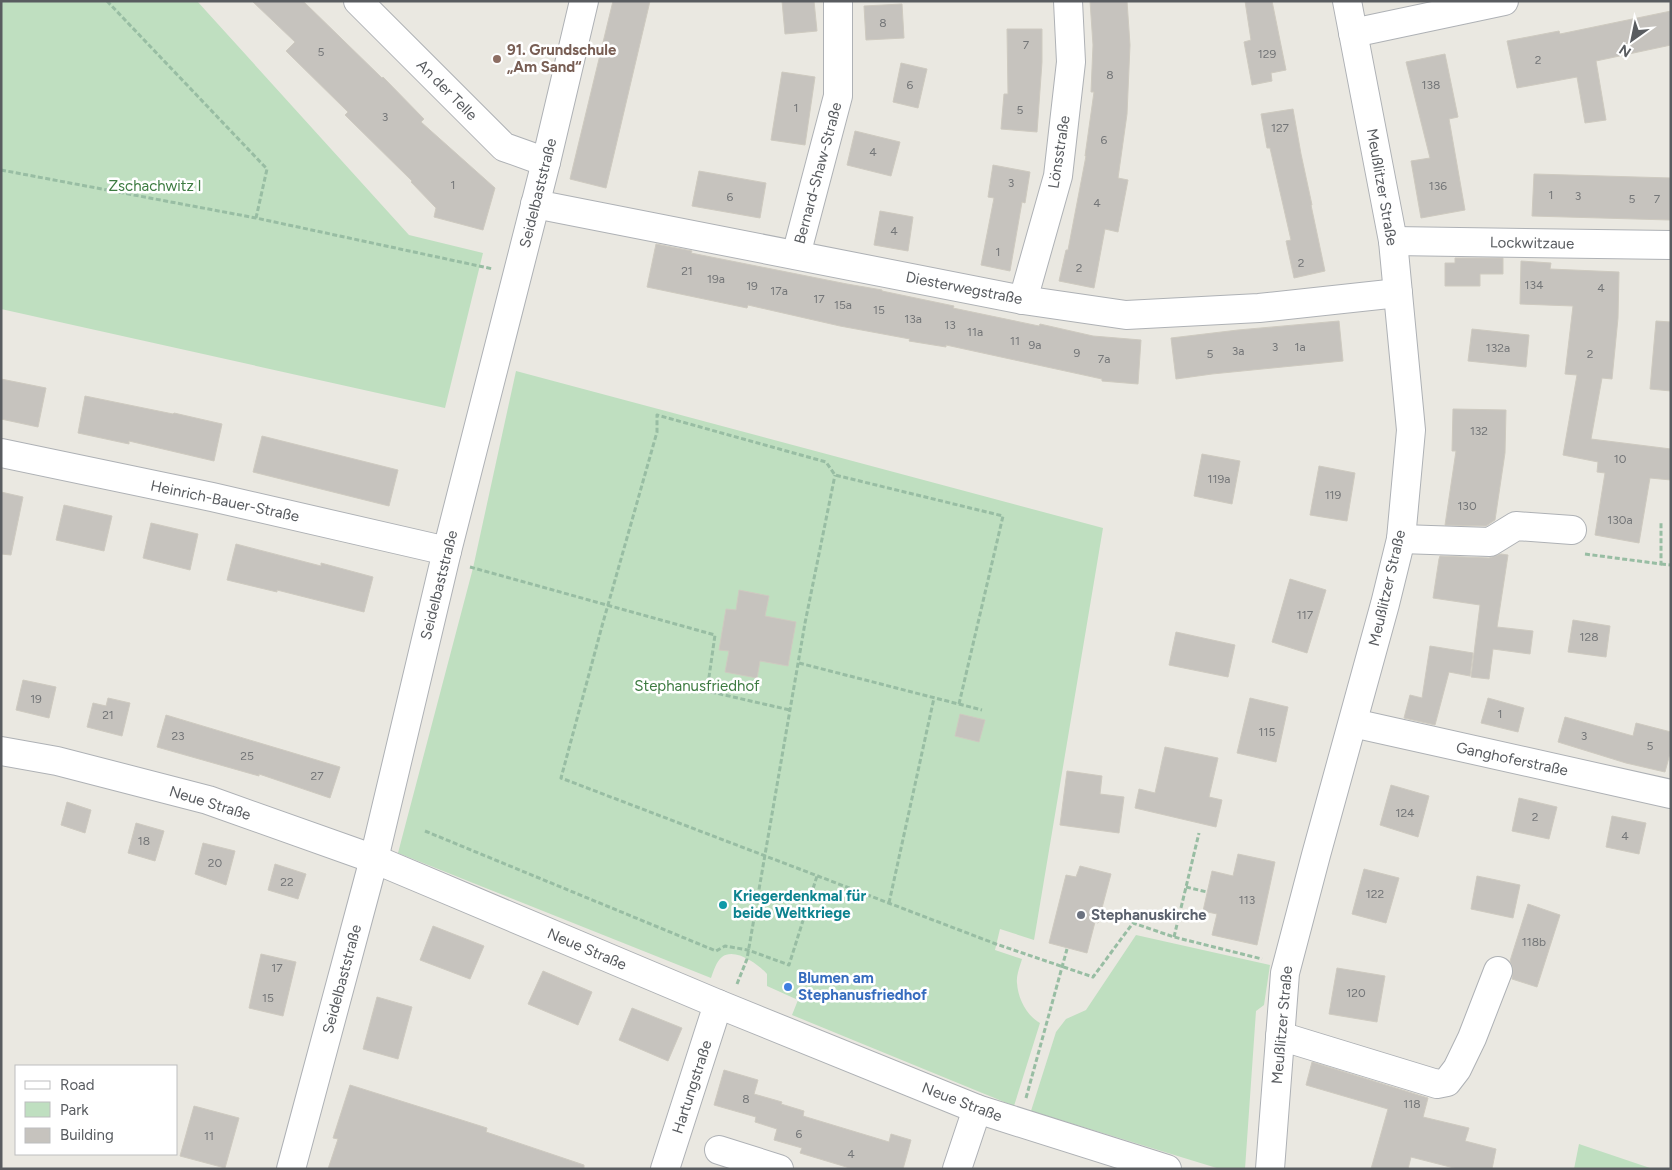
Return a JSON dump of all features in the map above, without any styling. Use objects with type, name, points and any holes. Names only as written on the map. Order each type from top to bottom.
[{"type":"street","name":"An der Telle","points":[[358,1],[504,147],[546,162]]},
{"type":"street","name":"Seidelbaststraße","points":[[291,1169],[374,859],[446,556],[546,162],[584,1]]},
{"type":"street","name":"Bernard-Shaw-Straße","points":[[796,256],[838,96],[838,1]]},
{"type":"street","name":"Lönsstraße","points":[[1024,300],[1058,176],[1071,62],[1068,1]]},
{"type":"street","name":"Meußlitzer Straße","points":[[1270,1169],[1287,965],[1385,604],[1400,539],[1411,430],[1393,242],[1347,1]]},
{"type":"street","points":[[1353,33],[1504,1]]},
{"type":"street","name":"Diesterwegstraße","points":[[535,204],[1024,300],[1126,315],[1259,308],[1398,293]]},
{"type":"street","name":"Lockwitzaue","points":[[1393,242],[1671,245]]},
{"type":"street","name":"Heinrich-Bauer-Straße","points":[[1,453],[212,497],[446,556]]},
{"type":"street","points":[[1400,539],[1490,542],[1516,526],[1574,541]]},
{"type":"street","name":"Ganghoferstraße","points":[[1352,724],[1671,794]]},
{"type":"street","name":"Neue Straße","points":[[1,751],[57,761],[208,800],[374,859],[723,1006],[977,1109],[1167,1169]]},
{"type":"street","points":[[1280,1036],[1437,1084],[1447,1082],[1457,1069],[1472,1038],[1498,972]]},
{"type":"street","name":"Hartungstraße","points":[[665,1169],[723,1006]]},
{"type":"street","points":[[957,1169],[977,1109]]},
{"type":"street","points":[[719,1150],[779,1169]]},
{"type":"path","points":[[107,1],[267,169],[256,218]]},
{"type":"path","points":[[1,170],[256,218],[517,274]]},
{"type":"path","points":[[959,704],[1003,516],[836,475],[826,462],[657,415],[657,432],[561,778],[996,944],[1093,977],[1134,923],[1174,937],[1287,965]]},
{"type":"path","points":[[723,1006],[747,959],[805,623],[836,475]]},
{"type":"path","points":[[1661,522],[1661,564]]},
{"type":"path","points":[[1574,541],[1671,565]]},
{"type":"path","points":[[446,556],[608,606],[715,635],[706,691],[790,710]]},
{"type":"path","points":[[799,663],[982,710]]},
{"type":"path","points":[[889,903],[934,698]]},
{"type":"path","points":[[425,830],[716,951],[725,946],[748,950],[789,964],[817,876]]},
{"type":"path","points":[[1174,937],[1199,833]]},
{"type":"path","points":[[1186,887],[1207,892]]},
{"type":"path","points":[[1019,1122],[1067,949]]},
{"type":"green space","name":"Zschachwitz I","points":[[1,1],[197,1],[409,235],[483,253],[445,408],[1,309]]},
{"type":"green space","name":"Stephanusfriedhof","points":[[516,371],[1103,528],[1034,940],[1000,929],[995,950],[1022,959],[1017,977],[1019,994],[1027,1011],[1040,1023],[1014,1106],[792,1015],[798,1000],[767,986],[767,974],[746,958],[727,954],[720,959],[711,978],[398,853],[473,568]]},
{"type":"green space","points":[[1136,935],[1270,965],[1264,1005],[1256,1011],[1245,1169],[1220,1169],[1031,1111],[1056,1032],[1066,1019],[1086,1010]]},
{"type":"green space","points":[[1579,1144],[1653,1169],[1574,1169]]},
{"type":"building","points":[[252,1],[303,1],[424,119],[421,122],[495,188],[483,230],[434,217],[436,208],[412,181],[345,115],[348,112],[286,51],[295,42]]},
{"type":"building","points":[[613,1],[650,1],[606,188],[570,179]]},
{"type":"building","points":[[782,1],[814,1],[817,31],[785,34]]},
{"type":"building","points":[[1090,1],[1127,1],[1130,45],[1127,114],[1118,178],[1128,180],[1118,232],[1105,229],[1094,288],[1059,281],[1066,250],[1068,250],[1086,156],[1094,92],[1091,92],[1093,45]]},
{"type":"building","points":[[1245,1],[1272,1],[1286,70],[1271,73],[1272,81],[1252,85],[1244,42],[1251,40]]},
{"type":"building","points":[[902,4],[904,38],[866,40],[864,6]]},
{"type":"building","points":[[1671,11],[1671,45],[1596,61],[1606,120],[1585,123],[1577,77],[1517,88],[1507,41],[1559,31],[1560,34]]},
{"type":"building","points":[[1007,29],[1042,29],[1042,62],[1037,132],[1001,129],[1004,94],[1008,94]]},
{"type":"building","points":[[1445,54],[1458,117],[1449,119],[1465,210],[1421,218],[1411,161],[1430,158],[1406,62]]},
{"type":"building","points":[[901,63],[927,69],[918,108],[893,102]]},
{"type":"building","points":[[782,72],[815,77],[805,145],[771,140]]},
{"type":"building","points":[[1293,109],[1325,271],[1294,278],[1286,241],[1291,240],[1270,148],[1267,148],[1261,114]]},
{"type":"building","points":[[855,131],[900,142],[891,176],[847,165]]},
{"type":"building","points":[[993,165],[1030,172],[1025,203],[1022,202],[1010,271],[981,265],[994,198],[988,197]]},
{"type":"building","points":[[699,171],[766,183],[760,218],[692,206]]},
{"type":"building","points":[[1534,174],[1671,178],[1670,220],[1532,216]]},
{"type":"building","points":[[880,211],[913,217],[908,251],[874,245]]},
{"type":"building","points":[[656,244],[692,251],[691,253],[882,290],[954,306],[953,308],[1039,326],[1040,324],[1093,336],[1141,340],[1138,384],[1102,381],[1102,379],[946,345],[946,347],[909,341],[910,339],[840,326],[748,305],[747,308],[647,287]]},
{"type":"building","points":[[1455,258],[1503,258],[1503,274],[1480,274],[1480,286],[1445,286],[1445,263],[1455,263]]},
{"type":"building","points":[[1521,261],[1551,263],[1550,269],[1619,272],[1618,318],[1612,379],[1602,378],[1591,439],[1671,449],[1671,480],[1650,478],[1639,543],[1595,535],[1605,473],[1597,472],[1598,462],[1563,455],[1577,375],[1565,374],[1573,306],[1520,304]]},
{"type":"building","points":[[1339,321],[1343,361],[1176,379],[1171,338]]},
{"type":"building","points":[[1656,321],[1671,322],[1671,391],[1650,389]]},
{"type":"building","points":[[1472,329],[1529,335],[1526,367],[1468,361]]},
{"type":"building","points":[[1,379],[46,388],[38,427],[1,419]]},
{"type":"building","points":[[85,396],[222,424],[214,461],[129,441],[129,444],[78,433]]},
{"type":"building","points":[[1453,409],[1506,410],[1505,453],[1495,520],[1486,526],[1445,525],[1456,451],[1452,451]]},
{"type":"building","points":[[262,436],[398,470],[389,506],[253,472]]},
{"type":"building","points":[[1202,454],[1240,461],[1232,504],[1194,496]]},
{"type":"building","points":[[1319,466],[1355,473],[1347,521],[1310,515]]},
{"type":"building","points":[[1,492],[23,497],[11,555],[1,554]]},
{"type":"building","points":[[64,505],[112,516],[104,551],[56,540]]},
{"type":"building","points":[[151,523],[198,534],[190,570],[143,558]]},
{"type":"building","points":[[236,544],[373,577],[364,612],[277,590],[277,592],[227,580]]},
{"type":"building","points":[[1501,554],[1508,555],[1497,627],[1533,631],[1530,654],[1493,649],[1489,679],[1471,677],[1480,605],[1433,598],[1439,559],[1440,556],[1489,558]]},
{"type":"building","points":[[1290,579],[1326,590],[1307,653],[1272,642]]},
{"type":"building","points":[[739,590],[769,596],[765,616],[796,622],[788,666],[760,661],[757,678],[725,672],[729,651],[719,650],[726,609],[736,610]]},
{"type":"building","points":[[1573,620],[1610,626],[1606,657],[1568,652]]},
{"type":"building","points":[[1176,632],[1235,645],[1228,677],[1169,665]]},
{"type":"building","points":[[1430,646],[1473,653],[1470,676],[1449,672],[1435,725],[1404,718],[1410,695],[1422,698]]},
{"type":"building","points":[[23,680],[56,687],[49,718],[16,710]]},
{"type":"building","points":[[108,698],[130,703],[122,736],[87,727],[93,703],[106,706]]},
{"type":"building","points":[[1250,698],[1288,707],[1276,762],[1237,753]]},
{"type":"building","points":[[1488,698],[1524,708],[1518,732],[1481,723]]},
{"type":"building","points":[[960,714],[985,720],[979,742],[955,736]]},
{"type":"building","points":[[166,715],[340,767],[330,798],[259,774],[259,776],[157,747]]},
{"type":"building","points":[[1565,717],[1633,736],[1636,723],[1671,732],[1671,750],[1665,772],[1626,763],[1558,742]]},
{"type":"building","points":[[1165,747],[1218,758],[1209,797],[1222,800],[1216,827],[1135,808],[1139,789],[1155,793]]},
{"type":"building","points":[[1067,771],[1102,776],[1100,794],[1124,797],[1119,833],[1060,825]]},
{"type":"building","points":[[1391,785],[1429,796],[1418,837],[1380,825]]},
{"type":"building","points":[[1519,798],[1557,807],[1549,839],[1512,831]]},
{"type":"building","points":[[67,802],[91,810],[85,833],[61,825]]},
{"type":"building","points":[[1612,816],[1646,823],[1639,854],[1606,847]]},
{"type":"building","points":[[136,823],[164,831],[155,861],[128,853]]},
{"type":"building","points":[[203,843],[235,851],[226,885],[195,874]]},
{"type":"building","points":[[1238,854],[1275,862],[1257,945],[1212,935],[1217,914],[1203,911],[1212,871],[1233,876]]},
{"type":"building","points":[[275,864],[306,874],[298,899],[268,890]]},
{"type":"building","name":"Stephanuskirche","points":[[1080,866],[1111,874],[1098,923],[1095,922],[1087,953],[1049,943],[1066,875],[1076,877]]},
{"type":"building","points":[[1364,869],[1399,878],[1386,923],[1352,914]]},
{"type":"building","points":[[1477,876],[1520,885],[1513,918],[1471,909]]},
{"type":"building","points":[[1528,904],[1560,915],[1537,987],[1512,979],[1513,969],[1510,961]]},
{"type":"building","points":[[433,926],[484,946],[470,979],[420,960]]},
{"type":"building","points":[[261,954],[296,962],[283,1016],[249,1008]]},
{"type":"building","points":[[1337,968],[1385,976],[1377,1022],[1329,1014]]},
{"type":"building","points":[[543,971],[592,992],[578,1025],[528,1004]]},
{"type":"building","points":[[377,997],[412,1007],[398,1059],[363,1049]]},
{"type":"building","points":[[632,1008],[682,1028],[668,1061],[619,1040]]},
{"type":"building","points":[[1312,1062],[1428,1098],[1423,1117],[1469,1128],[1465,1141],[1496,1149],[1492,1169],[1458,1169],[1411,1157],[1408,1169],[1371,1169],[1388,1109],[1306,1085]]},
{"type":"building","points":[[724,1070],[758,1080],[754,1094],[804,1111],[803,1116],[889,1142],[891,1134],[911,1140],[903,1169],[853,1169],[800,1153],[802,1148],[774,1140],[777,1129],[755,1122],[756,1117],[714,1105]]},
{"type":"building","points":[[350,1085],[487,1128],[486,1132],[584,1165],[584,1169],[328,1169],[338,1139],[333,1138]]},
{"type":"building","points":[[194,1106],[239,1118],[225,1168],[180,1156]]},
{"type":"place","name":"91. Grundschule „Am Sand“","points":[[497,59]]},
{"type":"place","name":"Kriegerdenkmal für beide Weltkriege","points":[[723,905]]},
{"type":"place","name":"Stephanuskirche","points":[[1081,915]]},
{"type":"place","name":"Blumen am Stephanusfriedhof","points":[[788,987]]}]
